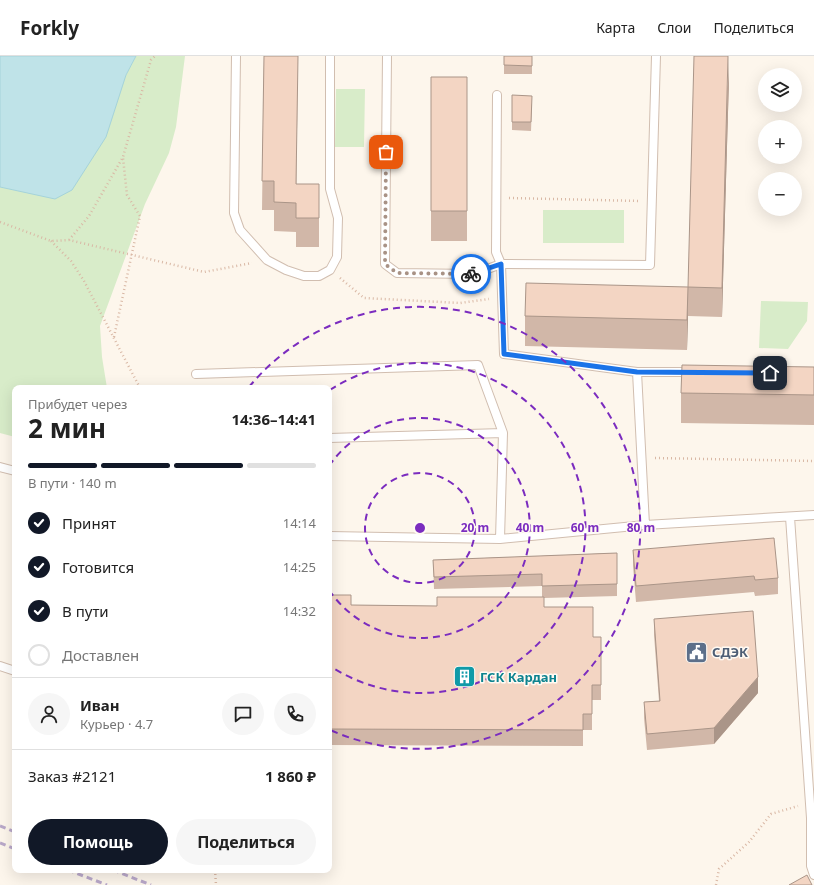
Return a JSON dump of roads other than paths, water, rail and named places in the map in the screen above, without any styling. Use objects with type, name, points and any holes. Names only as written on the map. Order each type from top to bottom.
[{"type":"lane","points":[[236,56],[234,213],[240,230],[268,261],[286,270],[304,276],[319,276],[330,270],[338,257],[338,218],[330,189],[330,56]]},
{"type":"lane","points":[[387,56],[385,264],[397,273],[474,274],[501,264],[650,265],[656,56]]},
{"type":"lane","points":[[497,95],[496,252],[501,264],[504,354],[637,372],[699,372]]},
{"type":"lane","points":[[196,374],[478,365],[502,433],[500,539]]},
{"type":"lane","points":[[637,372],[645,525]]},
{"type":"lane","points":[[332,438],[502,433]]},
{"type":"lane","points":[[0,467],[12,470]]},
{"type":"lane","points":[[332,536],[500,539],[645,525],[814,515]]},
{"type":"lane","points":[[790,517],[810,802],[813,818],[811,866],[814,875]]},
{"type":"lane","points":[[0,666],[12,670]]},
{"type":"water","points":[[0,56],[136,56],[126,75],[106,137],[72,190],[55,199],[0,187]]},
{"type":"railway","points":[[0,826],[12,831]]},
{"type":"railway","points":[[0,843],[12,848]]},
{"type":"railway","points":[[76,873],[107,885]]},
{"type":"railway","points":[[121,873],[151,885]]},
{"type":"place","name":"СДЭК","points":[[696,652]]},
{"type":"place","name":"ГСК Кардан","points":[[465,677]]}]
